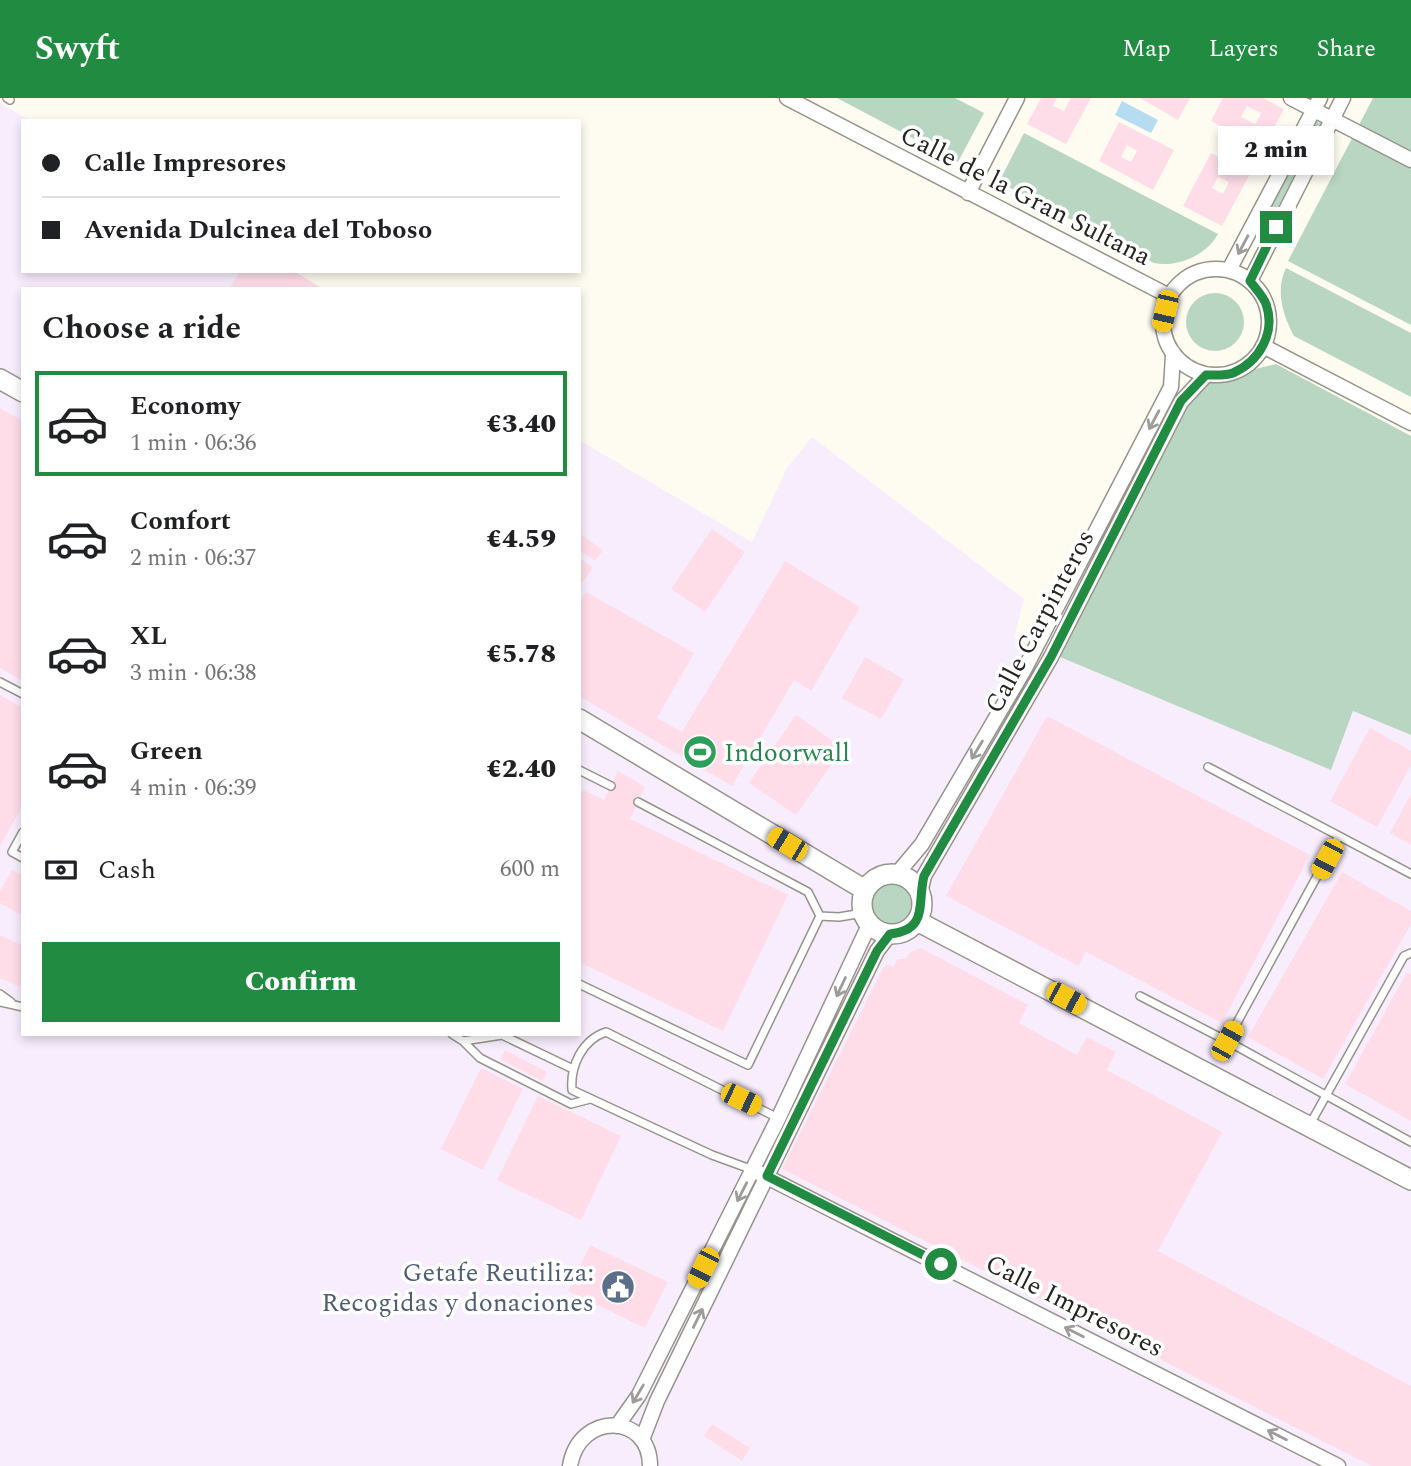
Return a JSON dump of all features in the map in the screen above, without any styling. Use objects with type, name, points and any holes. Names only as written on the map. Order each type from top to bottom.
[{"type":"street","name":"Calle de la Gran Sultana","points":[[787,98],[1169,296]]},
{"type":"street","points":[[968,192],[1017,98]]},
{"type":"street","points":[[1291,98],[1317,104],[1331,119],[1411,160]]},
{"type":"street","points":[[1250,281],[1343,98]]},
{"type":"street","points":[[1229,270],[1317,104]]},
{"type":"street","points":[[1205,270],[1229,270],[1250,281],[1266,303],[1270,324],[1264,346],[1256,358],[1232,374],[1206,375],[1190,370],[1173,356],[1162,326],[1169,296],[1184,279],[1205,270]]},
{"type":"street","points":[[1264,346],[1411,423]]},
{"type":"street","name":"Calle Carpinteros","points":[[896,875],[922,844],[1024,670],[1171,387],[1173,356]]},
{"type":"street","name":"Calle Carpinteros","points":[[920,893],[924,876],[1051,657],[1181,401],[1206,375]]},
{"type":"street","points":[[0,379],[21,391]]},
{"type":"street","points":[[581,720],[865,890]]},
{"type":"street","points":[[865,890],[880,877],[896,875],[910,880],[920,893],[922,907],[917,921],[900,933],[890,934],[866,919]]},
{"type":"street","points":[[617,1426],[639,1395],[778,1119],[866,919],[865,890]]},
{"type":"street","points":[[917,921],[1411,1180]]},
{"type":"street","points":[[650,1466],[642,1440],[657,1401],[877,951],[890,934]]},
{"type":"street","name":"Calle Impresores","points":[[752,1170],[1338,1466]]},
{"type":"street","points":[[569,1466],[572,1452],[584,1435],[596,1427],[617,1426],[642,1440]]},
{"type":"lane","points":[[0,682],[21,693]]},
{"type":"lane","points":[[1208,766],[1411,874]]},
{"type":"lane","points":[[581,771],[611,786]]},
{"type":"lane","points":[[638,802],[808,891],[820,916]]},
{"type":"lane","points":[[21,836],[12,852],[21,857]]},
{"type":"lane","points":[[1227,1041],[1339,836]]},
{"type":"lane","points":[[820,916],[866,919]]},
{"type":"lane","points":[[581,985],[748,1065],[820,916]]},
{"type":"lane","points":[[1309,1126],[1404,956],[1411,953]]},
{"type":"lane","points":[[0,993],[18,1006]]},
{"type":"lane","points":[[1140,996],[1411,1142]]},
{"type":"lane","points":[[0,1002],[18,1006]]},
{"type":"lane","points":[[752,1170],[712,1155],[572,1090],[573,1069],[592,1037],[606,1032],[778,1119]]},
{"type":"lane","points":[[455,1036],[480,1058],[571,1104],[591,1099]]},
{"type":"lane","points":[[463,1041],[496,1036]]},
{"type":"lane","points":[[504,1036],[573,1069]]},
{"type":"shaded area","points":[[0,103],[28,119],[21,119],[21,273],[297,273],[320,287],[21,287],[21,1036],[581,1036],[581,441],[752,542],[787,468],[812,437],[1024,599],[1014,638],[1331,770],[1353,711],[1411,735],[1411,1466],[0,1466]]},
{"type":"green space","points":[[837,98],[955,98],[984,113],[958,162]]},
{"type":"green space","points":[[1373,98],[1411,98],[1411,325],[1288,261]]},
{"type":"green space","points":[[1316,121],[1321,124],[1263,236],[1258,233]]},
{"type":"green space","points":[[1024,133],[1218,234],[1199,254],[1172,264],[1154,263],[999,182]]},
{"type":"green space","points":[[1286,268],[1411,333],[1411,397],[1294,336],[1282,303],[1281,285]]},
{"type":"green space","points":[[1215,293],[1236,301],[1244,322],[1236,343],[1215,351],[1194,343],[1186,322],[1194,301]]},
{"type":"green space","points":[[1276,364],[1411,436],[1411,735],[1353,711],[1331,770],[1060,657],[1199,382]]},
{"type":"green space","points":[[891,884],[905,890],[911,904],[905,918],[891,924],[877,918],[871,904],[877,890]]},
{"type":"water","points":[[1122,101],[1158,120],[1151,133],[1115,115]]},
{"type":"building","points":[[1041,98],[1057,98],[1053,106],[1064,111],[1071,98],[1091,98],[1066,144],[1027,124]]},
{"type":"building","points":[[1140,98],[1190,98],[1178,120]]},
{"type":"building","points":[[1223,98],[1263,98],[1284,109],[1263,148],[1211,121]],"holes":[[[1247,106],[1261,113],[1255,124],[1241,117]]]},
{"type":"building","points":[[1119,122],[1174,150],[1153,190],[1099,161]],"holes":[[[1127,145],[1137,151],[1131,162],[1121,157]]]},
{"type":"building","points":[[1211,153],[1250,174],[1222,226],[1183,206]],"holes":[[[1218,177],[1229,182],[1223,194],[1212,188]]]},
{"type":"building","points":[[239,273],[297,273],[320,287],[230,287]]},
{"type":"building","points":[[0,408],[21,420],[21,680],[0,668]]},
{"type":"building","points":[[712,529],[745,552],[705,612],[671,589]]},
{"type":"building","points":[[581,534],[603,550],[595,561],[581,551]]},
{"type":"building","points":[[581,559],[593,568],[581,584]]},
{"type":"building","points":[[785,561],[860,607],[811,691],[794,680],[732,786],[581,697],[581,601],[586,592],[694,653],[657,718],[682,732]]},
{"type":"building","points":[[865,657],[904,679],[881,719],[842,698]]},
{"type":"building","points":[[0,695],[21,707],[21,809],[0,846]]},
{"type":"building","points":[[796,715],[843,748],[796,815],[749,783]]},
{"type":"building","points":[[1047,716],[1310,855],[1222,1023],[1086,952],[1078,966],[946,896]]},
{"type":"building","points":[[1370,728],[1411,751],[1411,765],[1377,827],[1330,801]]},
{"type":"building","points":[[618,771],[645,787],[630,819],[788,895],[723,1031],[581,963],[581,794],[583,790],[604,800]]},
{"type":"building","points":[[1411,794],[1411,845],[1390,833]]},
{"type":"building","points":[[12,870],[21,875],[21,915],[0,903],[0,891]]},
{"type":"building","points":[[1342,872],[1411,911],[1411,924],[1323,1079],[1248,1037]]},
{"type":"building","points":[[0,935],[21,945],[21,985],[20,987],[0,978]]},
{"type":"building","points":[[921,948],[1028,1005],[1019,1023],[1077,1055],[1087,1037],[1116,1052],[1107,1070],[1222,1132],[1158,1251],[1411,1386],[1411,1466],[1372,1466],[782,1169],[883,968],[887,964],[893,967],[898,959],[906,959],[909,953]]},
{"type":"building","points":[[1407,972],[1411,974],[1411,1121],[1345,1084]]},
{"type":"building","points":[[505,1050],[547,1072],[542,1081],[500,1059]]},
{"type":"building","points":[[481,1068],[523,1089],[483,1170],[441,1149]]},
{"type":"building","points":[[538,1096],[621,1136],[581,1220],[497,1180]]},
{"type":"building","name":"Getafe Reutiliza: Recogidas y donaciones","points":[[590,1245],[668,1282],[645,1328],[568,1291]]},
{"type":"building","points":[[712,1424],[750,1448],[742,1461],[704,1436]]},
{"type":"place","name":"Indoorwall","points":[[700,752]]},
{"type":"place","name":"Getafe Reutiliza: Recogidas y donaciones","points":[[618,1287]]},
{"type":"route","points":[[941,1264],[767,1176],[877,951],[890,934],[900,933],[917,921],[922,907],[920,893],[924,876],[1051,657],[1181,401],[1206,375],[1232,374],[1256,358],[1264,346],[1270,324],[1266,303],[1250,281],[1276,227]]}]
